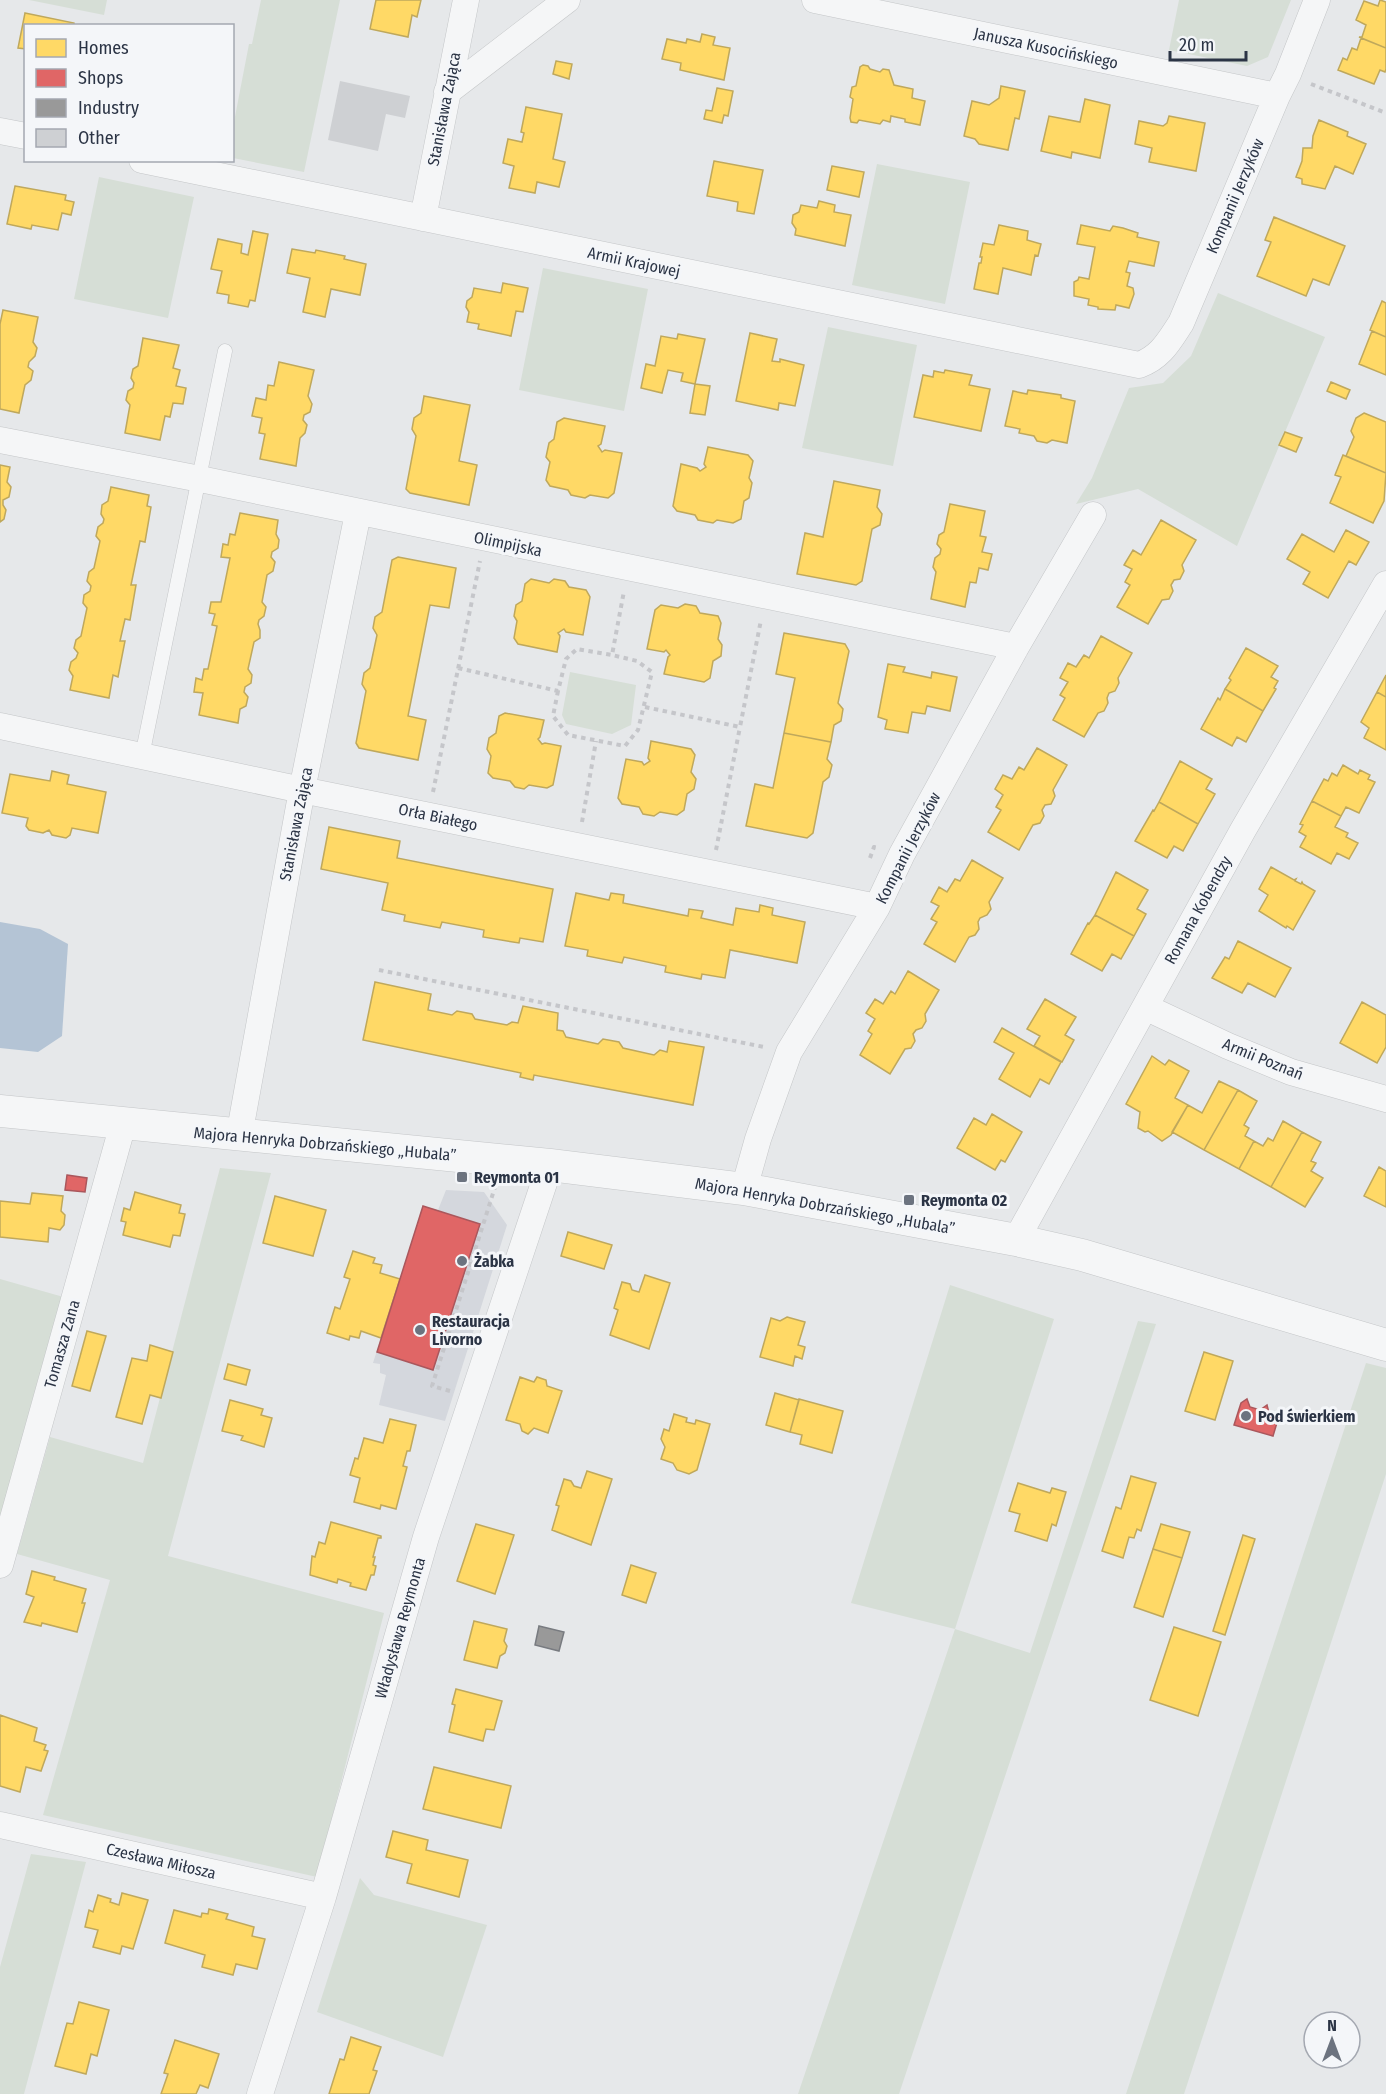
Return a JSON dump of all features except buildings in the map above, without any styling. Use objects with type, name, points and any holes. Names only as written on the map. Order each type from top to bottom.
[{"type":"street","name":"Stanisława Zająca","points":[[423,218],[466,0]]},
{"type":"street","points":[[447,92],[567,0]]},
{"type":"street","name":"Janusza Kusocińskiego","points":[[815,0],[1283,85]]},
{"type":"street","name":"Kompanii Jerzyków","points":[[1126,363],[1139,365],[1152,360],[1164,349],[1181,323],[1317,0]]},
{"type":"street","points":[[0,131],[24,136]]},
{"type":"street","name":"Armii Krajowej","points":[[152,162],[1126,363]]},
{"type":"street","name":"Olimpijska","points":[[0,440],[1016,647]]},
{"type":"street","name":"Stanisława Zająca","points":[[238,1136],[302,790],[358,513]]},
{"type":"street","name":"Kompanii Jerzyków","points":[[744,1189],[758,1139],[789,1052],[877,907],[902,854],[1016,647],[1093,515]]},
{"type":"street","name":"Romana Kobendzy","points":[[1016,1240],[1243,830],[1386,584]]},
{"type":"street","name":"Orła Białego","points":[[0,726],[877,907]]},
{"type":"street","name":"Armii Poznań","points":[[1145,1007],[1228,1046],[1291,1072],[1386,1099]]},
{"type":"street","name":"Majora Henryka Dobrzańskiego „Hubala”","points":[[0,1111],[550,1165],[744,1189],[1016,1240],[1082,1255],[1386,1345]]},
{"type":"street","name":"Tomasza Zana","points":[[0,1564],[123,1124]]},
{"type":"street","name":"Władysława Reymonta","points":[[260,2094],[323,1897],[426,1537],[550,1165]]},
{"type":"street","name":"Czesława Miłosza","points":[[0,1825],[323,1897]]},
{"type":"lane","points":[[142,756],[225,351]]},
{"type":"path","points":[[1283,85],[1386,113]]},
{"type":"path","points":[[432,793],[485,539]]},
{"type":"path","points":[[612,655],[628,568]]},
{"type":"path","points":[[716,850],[766,596]]},
{"type":"path","points":[[577,649],[637,661],[652,672],[638,730],[625,746],[568,735],[553,716],[558,691],[566,659],[577,649]]},
{"type":"path","points":[[458,668],[558,691]]},
{"type":"path","points":[[645,707],[740,727]]},
{"type":"path","points":[[582,823],[596,741]]},
{"type":"path","points":[[379,970],[789,1052]]},
{"type":"path","points":[[459,1393],[432,1386],[498,1177]]},
{"type":"shaded area","points":[[29,0],[107,0],[104,15]]},
{"type":"shaded area","points":[[261,0],[340,0],[304,172],[234,158],[234,122],[249,44],[252,44]]},
{"type":"shaded area","points":[[1179,0],[1291,0],[1268,57],[1247,66],[1169,50]]},
{"type":"shaded area","points":[[877,164],[970,182],[945,304],[852,285]]},
{"type":"shaded area","points":[[99,177],[194,197],[168,318],[74,299]]},
{"type":"shaded area","points":[[543,268],[648,289],[624,411],[519,390]]},
{"type":"shaded area","points":[[1218,293],[1325,337],[1237,546],[1138,489],[1076,504],[1092,478],[1129,388],[1163,383],[1191,356]]},
{"type":"shaded area","points":[[828,327],[917,345],[893,466],[802,448]]},
{"type":"shaded area","points":[[570,672],[636,685],[631,725],[612,734],[566,724],[562,715]]},
{"type":"shaded area","points":[[220,1168],[271,1173],[168,1556],[384,1613],[317,1877],[43,1815],[110,1580],[17,1554],[50,1437],[143,1463]]},
{"type":"shaded area","points":[[446,1190],[484,1192],[507,1225],[445,1421],[379,1405],[386,1375],[380,1373],[380,1364],[373,1363],[423,1206],[438,1210]]},
{"type":"shaded area","points":[[0,1279],[67,1298],[6,1515],[0,1514]]},
{"type":"shaded area","points":[[950,1285],[1054,1319],[955,1629],[851,1603]]},
{"type":"shaded area","points":[[1138,1321],[1156,1324],[899,2094],[798,2094],[955,1629],[1030,1653]]},
{"type":"shaded area","points":[[1366,1363],[1386,1368],[1386,1474],[1184,2094],[1126,2094]]},
{"type":"shaded area","points":[[31,1854],[86,1862],[24,2094],[0,2094],[0,1967]]},
{"type":"shaded area","points":[[360,1878],[374,1895],[487,1925],[443,2057],[317,2012]]},
{"type":"water","points":[[0,922],[40,929],[68,944],[62,1036],[38,1052],[0,1048]]},
{"type":"place","name":"Reymonta 01","points":[[462,1177]]},
{"type":"place","name":"Reymonta 02","points":[[909,1200]]},
{"type":"place","name":"Żabka","points":[[462,1261]]},
{"type":"place","name":"Restauracja Livorno","points":[[420,1330]]},
{"type":"place","name":"Pod świerkiem","points":[[1246,1416]]}]
